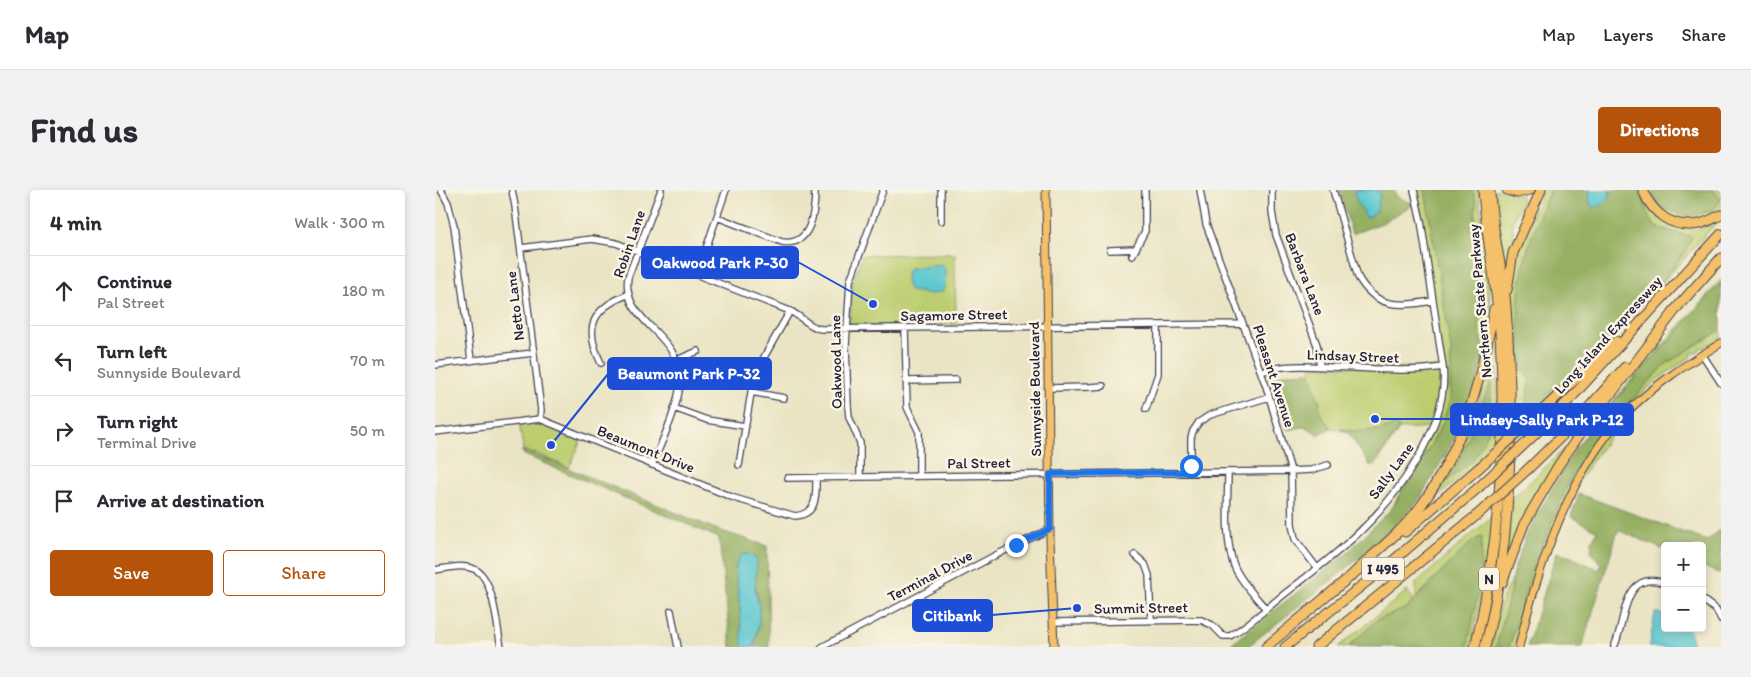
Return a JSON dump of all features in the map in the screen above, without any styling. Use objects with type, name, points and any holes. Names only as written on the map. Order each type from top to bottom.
[{"type":"highway","name":"Northern State Parkway","points":[[1475,647],[1489,578],[1499,490],[1502,419],[1501,355],[1483,190]]},
{"type":"highway","name":"Northern State Parkway","points":[[1485,647],[1495,600],[1510,464],[1509,352],[1505,305],[1490,190]]},
{"type":"highway","points":[[1507,190],[1517,193],[1530,190]]},
{"type":"highway","points":[[1505,305],[1513,253],[1541,190]]},
{"type":"highway","points":[[1643,190],[1648,202],[1655,210],[1672,222],[1683,226],[1701,224],[1721,215]]},
{"type":"highway","name":"Long Island Expressway","points":[[1285,647],[1394,560],[1479,487],[1529,440],[1592,375],[1663,295],[1721,234]]},
{"type":"highway","name":"I 495","points":[[1316,647],[1477,516],[1527,470],[1587,410],[1721,258]]},
{"type":"highway","points":[[1266,647],[1480,467],[1663,295]]},
{"type":"highway","points":[[1353,574],[1415,513],[1457,444],[1475,397],[1496,301]]},
{"type":"highway","points":[[1495,600],[1525,524],[1558,466],[1677,308]]},
{"type":"highway","points":[[1321,647],[1357,614]]},
{"type":"main road","name":"Sunnyside Boulevard","points":[[1046,190],[1050,529],[1054,647]]},
{"type":"main road","points":[[1519,647],[1550,544],[1573,493],[1595,455],[1625,415],[1647,393],[1666,377],[1721,343]]},
{"type":"street","points":[[441,190],[448,203],[454,226],[471,360]]},
{"type":"street","name":"Netto Lane","points":[[512,190],[541,410],[540,419]]},
{"type":"street","name":"Robin Lane","points":[[652,465],[679,395],[680,381],[677,360],[669,346],[633,308],[627,295],[628,277],[661,190]]},
{"type":"street","points":[[697,275],[726,190]]},
{"type":"street","points":[[717,217],[782,242],[798,241],[807,230],[813,212],[815,190]]},
{"type":"street","name":"Oakwood Lane","points":[[860,477],[860,443],[849,417],[848,406],[847,329],[850,282],[883,190]]},
{"type":"street","points":[[941,190],[941,221]]},
{"type":"street","points":[[1132,256],[1145,231],[1145,190]]},
{"type":"street","name":"Pleasant Avenue","points":[[1200,190],[1205,224],[1261,372],[1291,471],[1293,533],[1297,545],[1317,568]]},
{"type":"street","name":"Barbara Lane","points":[[1272,190],[1272,212],[1276,235],[1317,345],[1320,366]]},
{"type":"street","points":[[1333,190],[1358,277],[1364,288],[1381,301],[1397,305],[1433,301]]},
{"type":"street","name":"Sally Lane","points":[[1223,636],[1230,636],[1235,633],[1352,539],[1400,484],[1420,455],[1431,434],[1444,386],[1443,367],[1421,221],[1414,190]]},
{"type":"street","name":"Sagamore Street","points":[[521,248],[593,239],[616,243],[790,311],[816,328],[829,330],[1243,324]]},
{"type":"street","points":[[1111,250],[1136,249]]},
{"type":"street","points":[[601,363],[593,342],[595,319],[611,301],[627,295]]},
{"type":"street","points":[[739,465],[754,375],[790,311]]},
{"type":"street","points":[[1146,409],[1158,374],[1158,325]]},
{"type":"street","points":[[905,328],[907,407],[919,432],[919,476]]},
{"type":"street","points":[[677,360],[698,351]]},
{"type":"street","points":[[435,365],[533,353]]},
{"type":"street","points":[[1702,354],[1721,383]]},
{"type":"street","name":"Lindsay Street","points":[[1261,372],[1283,367],[1320,366],[1416,370],[1443,367]]},
{"type":"street","points":[[906,381],[956,380]]},
{"type":"street","points":[[1049,388],[1090,388],[1103,386]]},
{"type":"street","points":[[751,392],[784,398]]},
{"type":"street","points":[[1191,472],[1191,438],[1199,422],[1210,415],[1269,397]]},
{"type":"street","points":[[674,408],[707,420],[745,426]]},
{"type":"street","name":"Beaumont Drive","points":[[435,432],[540,419],[735,498],[795,516],[807,513],[814,505],[816,478]]},
{"type":"street","name":"Pal Street","points":[[788,478],[1291,471],[1311,470],[1328,465]]},
{"type":"street","points":[[1228,472],[1231,559],[1242,579],[1266,609]]},
{"type":"street","name":"Terminal Drive","points":[[821,647],[996,555],[1050,529]]},
{"type":"street","points":[[1135,556],[1145,564],[1149,575],[1151,620]]},
{"type":"street","points":[[435,570],[463,566],[472,568],[482,574],[491,594],[501,647]]},
{"type":"street","points":[[1614,647],[1631,591],[1642,582],[1649,580],[1661,582]]},
{"type":"street","points":[[1706,603],[1716,610],[1721,619]]},
{"type":"street","points":[[671,612],[678,647]]},
{"type":"street","name":"Summit Street","points":[[1053,622],[1151,620],[1206,622],[1223,636]]},
{"type":"green space","points":[[1339,190],[1394,190],[1397,197],[1414,204],[1382,223],[1352,234]]},
{"type":"green space","points":[[1415,190],[1425,190],[1451,349],[1450,400],[1443,422],[1432,443],[1393,507],[1412,464],[1433,427],[1399,429],[1375,466],[1348,432],[1331,428],[1314,429],[1311,366],[1442,368]]},
{"type":"green space","points":[[1425,190],[1472,190],[1476,201],[1474,241],[1480,309],[1478,326],[1482,345],[1482,364],[1475,391],[1449,449],[1418,501],[1375,546],[1247,647],[1227,647],[1345,555],[1393,507],[1443,422],[1450,400],[1451,349]]},
{"type":"green space","points":[[1472,190],[1479,190],[1489,291],[1490,325],[1486,326],[1486,345],[1482,364],[1482,345],[1477,326],[1480,309],[1474,241],[1476,201]]},
{"type":"green space","points":[[1495,190],[1520,194],[1522,200],[1512,223],[1515,242],[1507,276],[1500,244]]},
{"type":"green space","points":[[1543,190],[1550,190],[1528,249],[1522,274],[1518,307],[1523,372],[1532,379],[1525,406],[1531,412],[1530,417],[1514,432],[1516,380],[1511,317],[1512,270],[1521,240]]},
{"type":"green space","points":[[1550,190],[1589,190],[1590,204],[1611,195],[1610,190],[1640,190],[1647,212],[1655,227],[1692,237],[1684,253],[1656,290],[1530,417],[1531,412],[1525,406],[1531,379],[1523,372],[1518,307],[1522,274],[1528,249]]},
{"type":"green space","points":[[1646,190],[1721,190],[1721,210],[1707,218],[1692,222],[1672,218],[1656,207]]},
{"type":"green space","points":[[1652,190],[1713,190],[1721,199],[1713,211],[1686,216],[1659,206]]},
{"type":"green space","points":[[1641,195],[1648,207],[1687,229],[1701,228],[1717,222],[1656,290],[1692,237],[1655,227]]},
{"type":"green space","points":[[955,254],[956,324],[849,327],[852,282],[863,255]]},
{"type":"green space","points":[[1721,280],[1721,283],[1601,416],[1576,448],[1601,414]]},
{"type":"green space","points":[[1721,283],[1721,330],[1667,363],[1601,432],[1570,480],[1535,562],[1509,647],[1496,647],[1512,585],[1514,569],[1528,531],[1576,448],[1601,416]]},
{"type":"green space","points":[[1721,330],[1721,338],[1703,348],[1699,348],[1700,350],[1694,354],[1693,352],[1691,353],[1692,356],[1658,379],[1634,401],[1568,496],[1549,537],[1534,577],[1515,647],[1509,647],[1535,562],[1570,480],[1601,432],[1667,363]]},
{"type":"green space","points":[[1493,344],[1497,344],[1499,444],[1433,501],[1431,500],[1459,452],[1469,428],[1491,365],[1489,364]]},
{"type":"green space","points":[[1287,373],[1311,373],[1320,402],[1321,413],[1331,428],[1318,435],[1305,427],[1287,429],[1273,378]]},
{"type":"green space","points":[[1491,381],[1491,414],[1488,433],[1473,460],[1446,482],[1466,445]]},
{"type":"green space","points":[[540,419],[583,436],[569,468],[536,453],[524,455],[519,421]]},
{"type":"green space","points":[[1396,425],[1398,430],[1371,467],[1348,432],[1340,429],[1355,431],[1380,430]]},
{"type":"green space","points":[[1572,442],[1509,556],[1506,556],[1510,501]]},
{"type":"green space","points":[[521,451],[526,451],[718,530],[767,546],[769,647],[754,647],[759,623],[759,607],[755,585],[735,567],[743,647],[731,647],[719,538],[527,456]]},
{"type":"green space","points":[[1579,494],[1707,541],[1721,529],[1721,574],[1706,568],[1706,542],[1661,542],[1661,548],[1618,530],[1582,647],[1527,647],[1557,552],[1600,570],[1601,564],[1591,552],[1592,542],[1597,531],[1571,516]]},
{"type":"green space","points":[[1494,515],[1490,551],[1471,647],[1467,647],[1479,589],[1482,536],[1470,543],[1416,598],[1416,583]]},
{"type":"green space","points":[[1482,536],[1479,589],[1467,647],[1348,647],[1377,620],[1407,608],[1470,543]]},
{"type":"green space","points":[[1514,569],[1512,585],[1496,647],[1491,647],[1499,608],[1508,585],[1510,586]]},
{"type":"green space","points":[[1407,591],[1414,600],[1407,608],[1377,620],[1348,647],[1338,647]]},
{"type":"water","points":[[1356,190],[1377,190],[1380,196],[1377,210],[1369,217],[1364,216],[1364,212],[1358,204],[1354,193]]},
{"type":"water","points":[[1589,190],[1610,190],[1610,194],[1608,199],[1594,208],[1590,204]]},
{"type":"water","points":[[942,265],[946,278],[942,292],[931,294],[910,291],[906,281],[907,270]]},
{"type":"water","points":[[747,554],[754,557],[757,561],[755,588],[759,607],[759,623],[754,647],[743,647],[742,645],[735,568],[740,555]]},
{"type":"water","points":[[1655,613],[1659,613],[1661,614],[1661,632],[1690,632],[1693,647],[1648,647]]},
{"type":"place","name":"Oakwood Park P-30","points":[[873,304]]},
{"type":"place","name":"Lindsey-Sally Park P-12","points":[[1375,419]]},
{"type":"place","name":"Beaumont Park P-32","points":[[551,445]]},
{"type":"place","name":"Citibank","points":[[1077,608]]},
{"type":"route","points":[[1016,545],[1050,529],[1050,474],[1191,472],[1191,466]]}]
